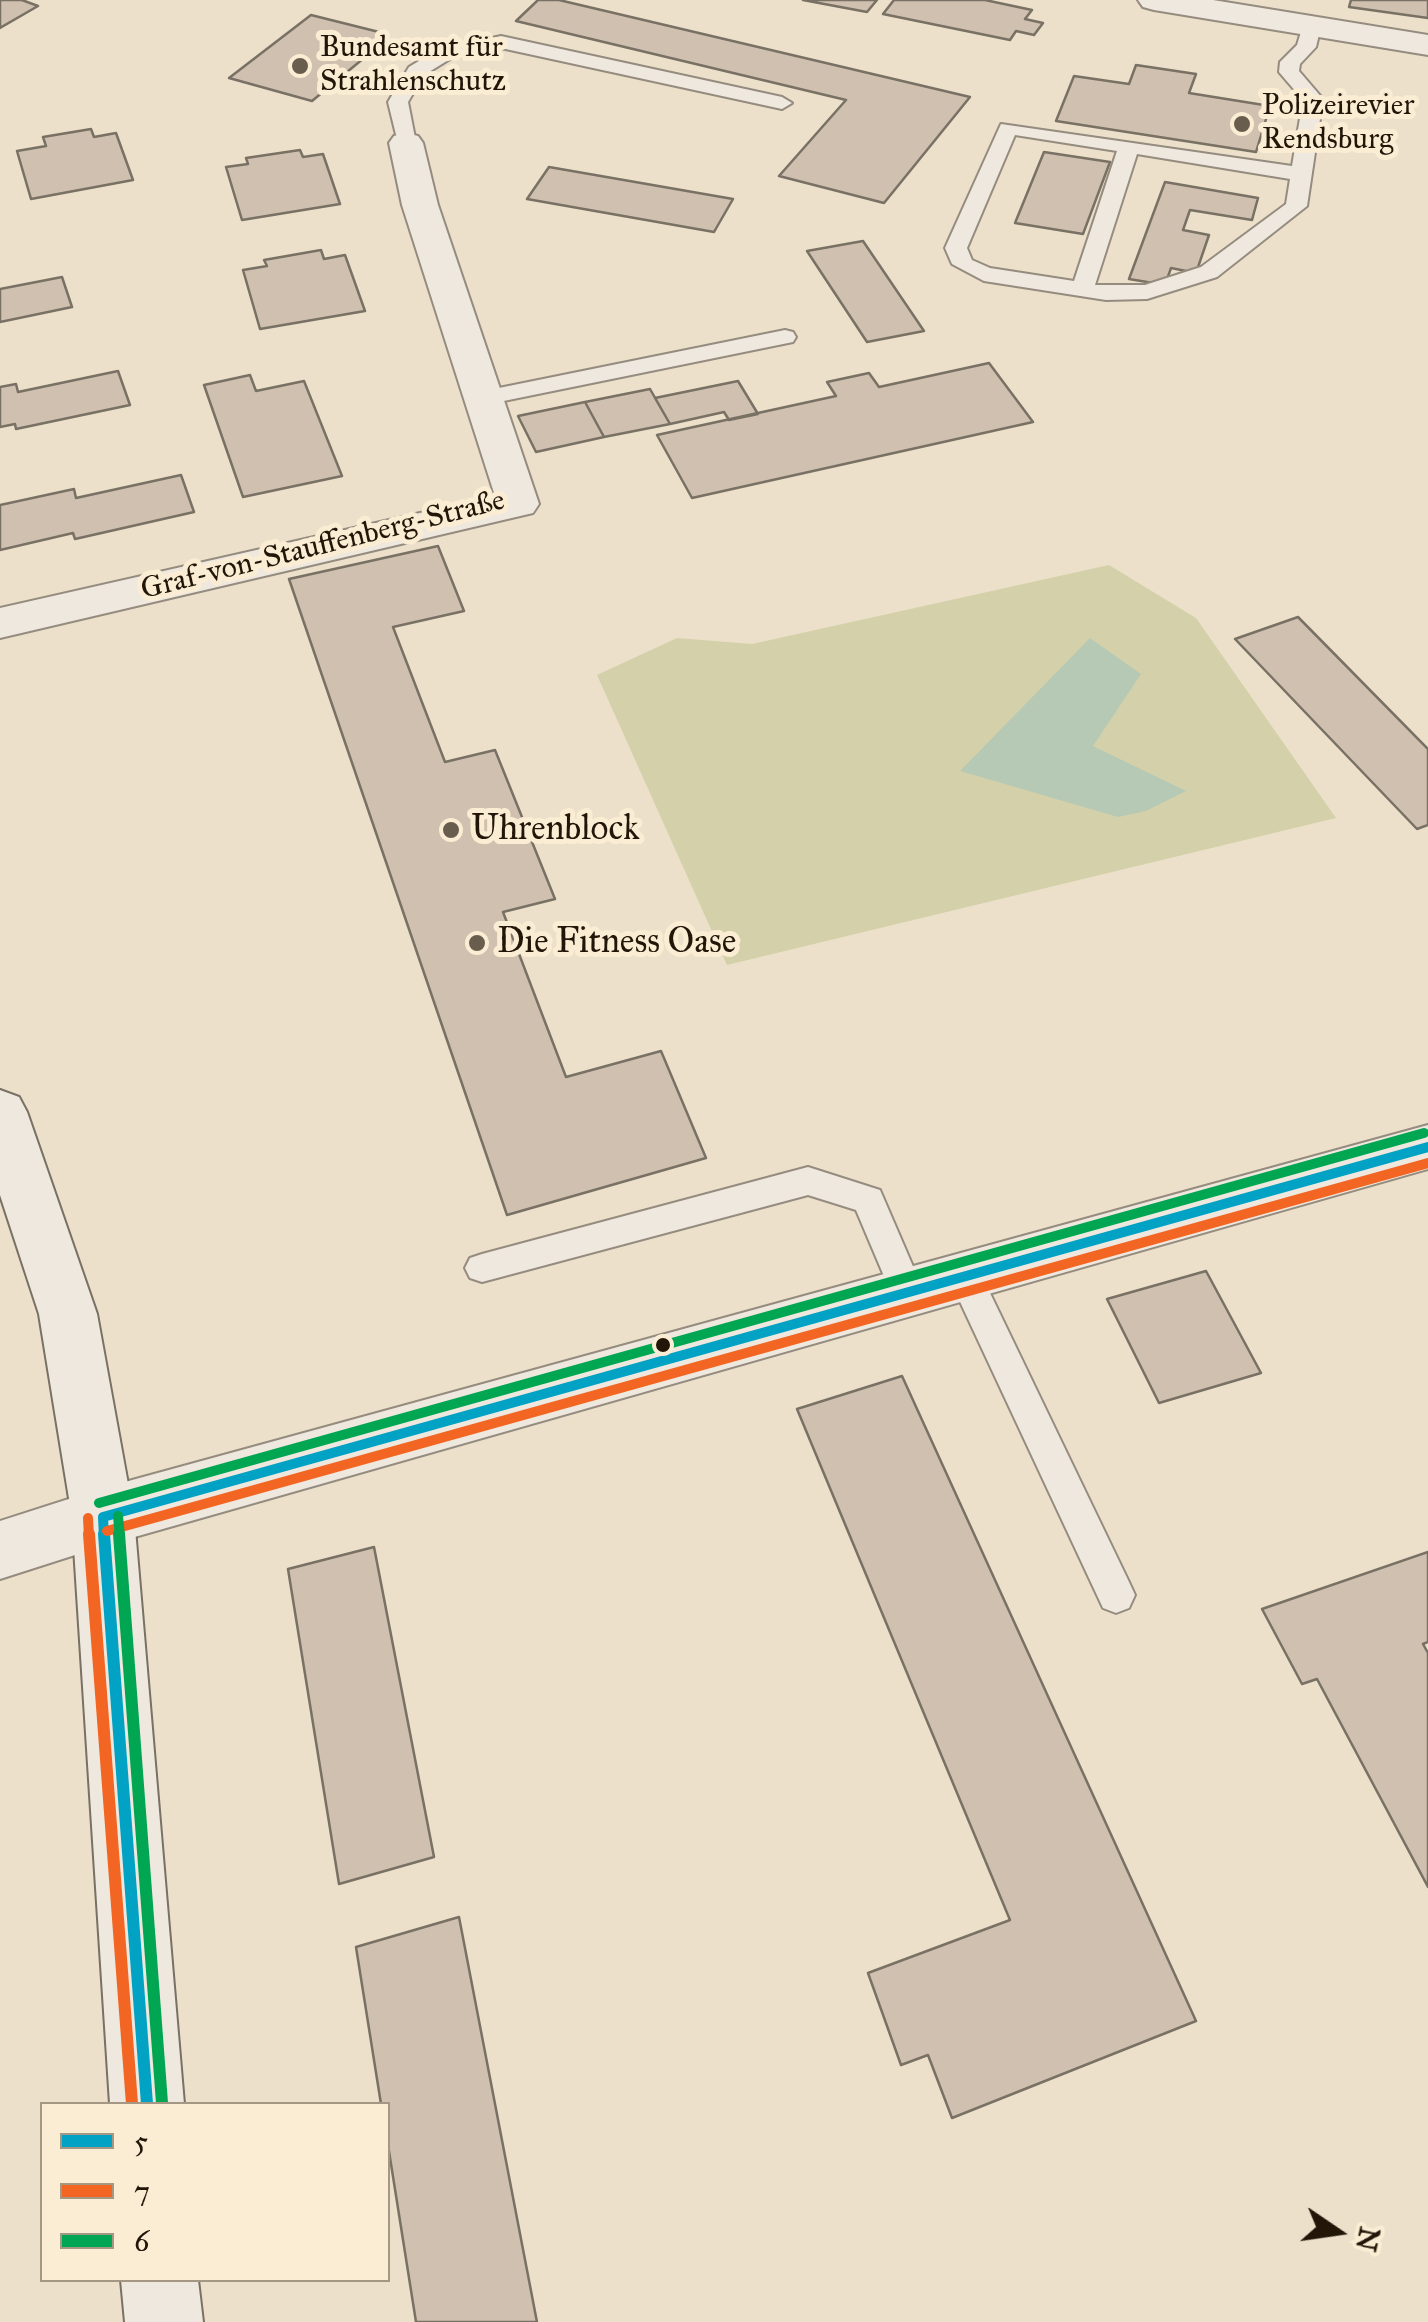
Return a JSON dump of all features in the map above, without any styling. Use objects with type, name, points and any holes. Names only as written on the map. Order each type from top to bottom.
[{"type":"street","points":[[1154,0],[1428,45]]},
{"type":"street","name":"Graf-von-Stauffenberg-Straße","points":[[0,624],[518,504],[420,205],[406,143]]},
{"type":"street","points":[[0,1112],[68,1314],[103,1517],[147,2102]]},
{"type":"street","points":[[0,1550],[103,1517],[1428,1147]]},
{"type":"street","points":[[160,2282],[164,2322]]},
{"type":"lane","points":[[1300,174],[1008,128],[956,248],[963,264],[984,274],[1082,290],[1147,292],[1209,272],[1296,206],[1313,99],[1289,72],[1290,62],[1306,47],[1311,26]]},
{"type":"lane","points":[[406,143],[398,102],[416,71],[444,54],[501,42],[782,102]]},
{"type":"lane","points":[[1082,290],[1129,147]]},
{"type":"lane","points":[[484,398],[785,337]]},
{"type":"lane","points":[[482,1268],[808,1181],[868,1200],[907,1292]]},
{"type":"lane","points":[[965,1276],[1116,1595]]},
{"type":"shaded area","points":[[1109,565],[1196,618],[1336,818],[727,965],[597,675],[677,638],[752,644]]},
{"type":"shaded area","points":[[1090,638],[1141,674],[1093,746],[1186,791],[1146,811],[1118,817],[960,771]]},
{"type":"building","points":[[0,0],[22,0],[38,6],[0,28]]},
{"type":"building","points":[[538,0],[559,0],[970,97],[884,203],[779,176],[846,100],[516,21]]},
{"type":"building","points":[[803,0],[877,0],[867,12]]},
{"type":"building","points":[[894,0],[985,0],[1032,10],[1025,19],[1043,23],[1034,35],[1016,31],[1010,40],[883,14]]},
{"type":"building","points":[[1351,0],[1428,0],[1428,18],[1349,7]]},
{"type":"building","name":"Bundesamt für Strahlenschutz","points":[[311,15],[383,33],[361,51],[370,53],[312,101],[229,78]]},
{"type":"building","points":[[1136,65],[1196,74],[1189,93],[1270,106],[1256,152],[1056,121],[1074,76],[1129,84]]},
{"type":"building","points":[[91,129],[94,137],[116,133],[133,180],[31,199],[17,151],[46,146],[43,137]]},
{"type":"building","points":[[300,150],[303,157],[323,154],[340,204],[242,220],[226,167],[248,164],[246,158]]},
{"type":"building","points":[[1044,152],[1110,162],[1083,234],[1015,223]]},
{"type":"building","points":[[549,167],[733,199],[714,232],[527,199]]},
{"type":"building","points":[[1165,182],[1258,198],[1252,220],[1190,210],[1183,230],[1209,235],[1196,273],[1171,268],[1165,285],[1129,279]]},
{"type":"building","points":[[863,241],[924,331],[867,342],[807,251]]},
{"type":"building","points":[[321,250],[324,259],[345,255],[365,311],[260,329],[243,270],[267,266],[264,260]]},
{"type":"building","points":[[62,277],[72,307],[0,322],[0,289]]},
{"type":"building","points":[[989,363],[1033,422],[692,498],[657,435],[836,396],[827,382],[869,373],[879,387]]},
{"type":"building","points":[[118,371],[130,405],[16,429],[15,424],[0,427],[0,387],[16,384],[18,392]]},
{"type":"building","points":[[250,375],[256,391],[304,381],[342,476],[243,497],[204,385]]},
{"type":"building","points":[[738,381],[758,414],[729,420],[724,412],[670,424],[655,398]]},
{"type":"building","points":[[650,389],[670,424],[604,437],[585,402]]},
{"type":"building","points":[[585,402],[604,437],[536,452],[518,416]]},
{"type":"building","points":[[181,475],[194,512],[75,539],[73,533],[0,550],[0,505],[74,489],[76,498]]},
{"type":"building","name":"Uhrenblock","points":[[438,546],[464,611],[393,627],[445,762],[495,750],[555,899],[503,912],[566,1077],[661,1051],[706,1158],[507,1215],[289,579]]},
{"type":"building","points":[[1298,617],[1428,749],[1428,825],[1417,829],[1235,639]]},
{"type":"building","points":[[1206,1271],[1261,1373],[1159,1403],[1107,1299]]},
{"type":"building","points":[[902,1376],[1196,2021],[952,2118],[928,2055],[901,2065],[868,1973],[1010,1920],[797,1409]]},
{"type":"building","points":[[374,1547],[434,1857],[339,1884],[288,1569]]},
{"type":"building","points":[[1428,1552],[1428,1642],[1423,1644],[1428,1653],[1428,1887],[1317,1679],[1302,1684],[1262,1609]]},
{"type":"building","points":[[459,1917],[537,2322],[416,2322],[390,2158],[390,2102],[381,2102],[356,1947]]},
{"type":"transit line","name":"6","points":[[99,1503],[1424,1133]]},
{"type":"transit line","name":"5","points":[[103,1517],[1428,1147]]},
{"type":"transit line","name":"7","points":[[107,1531],[1428,1163]]},
{"type":"transit line","name":"6","points":[[118,1516],[162,2102]]},
{"type":"transit line","name":"5","points":[[103,1517],[147,2102]]},
{"type":"transit line","name":"7","points":[[88,1518],[132,2102]]},
{"type":"place","name":"Bundesamt für Strahlenschutz","points":[[300,66]]},
{"type":"place","name":"Polizeirevier Rendsburg","points":[[1242,124]]},
{"type":"place","name":"Uhrenblock","points":[[451,830]]},
{"type":"place","name":"Die Fitness Oase","points":[[477,943]]}]
